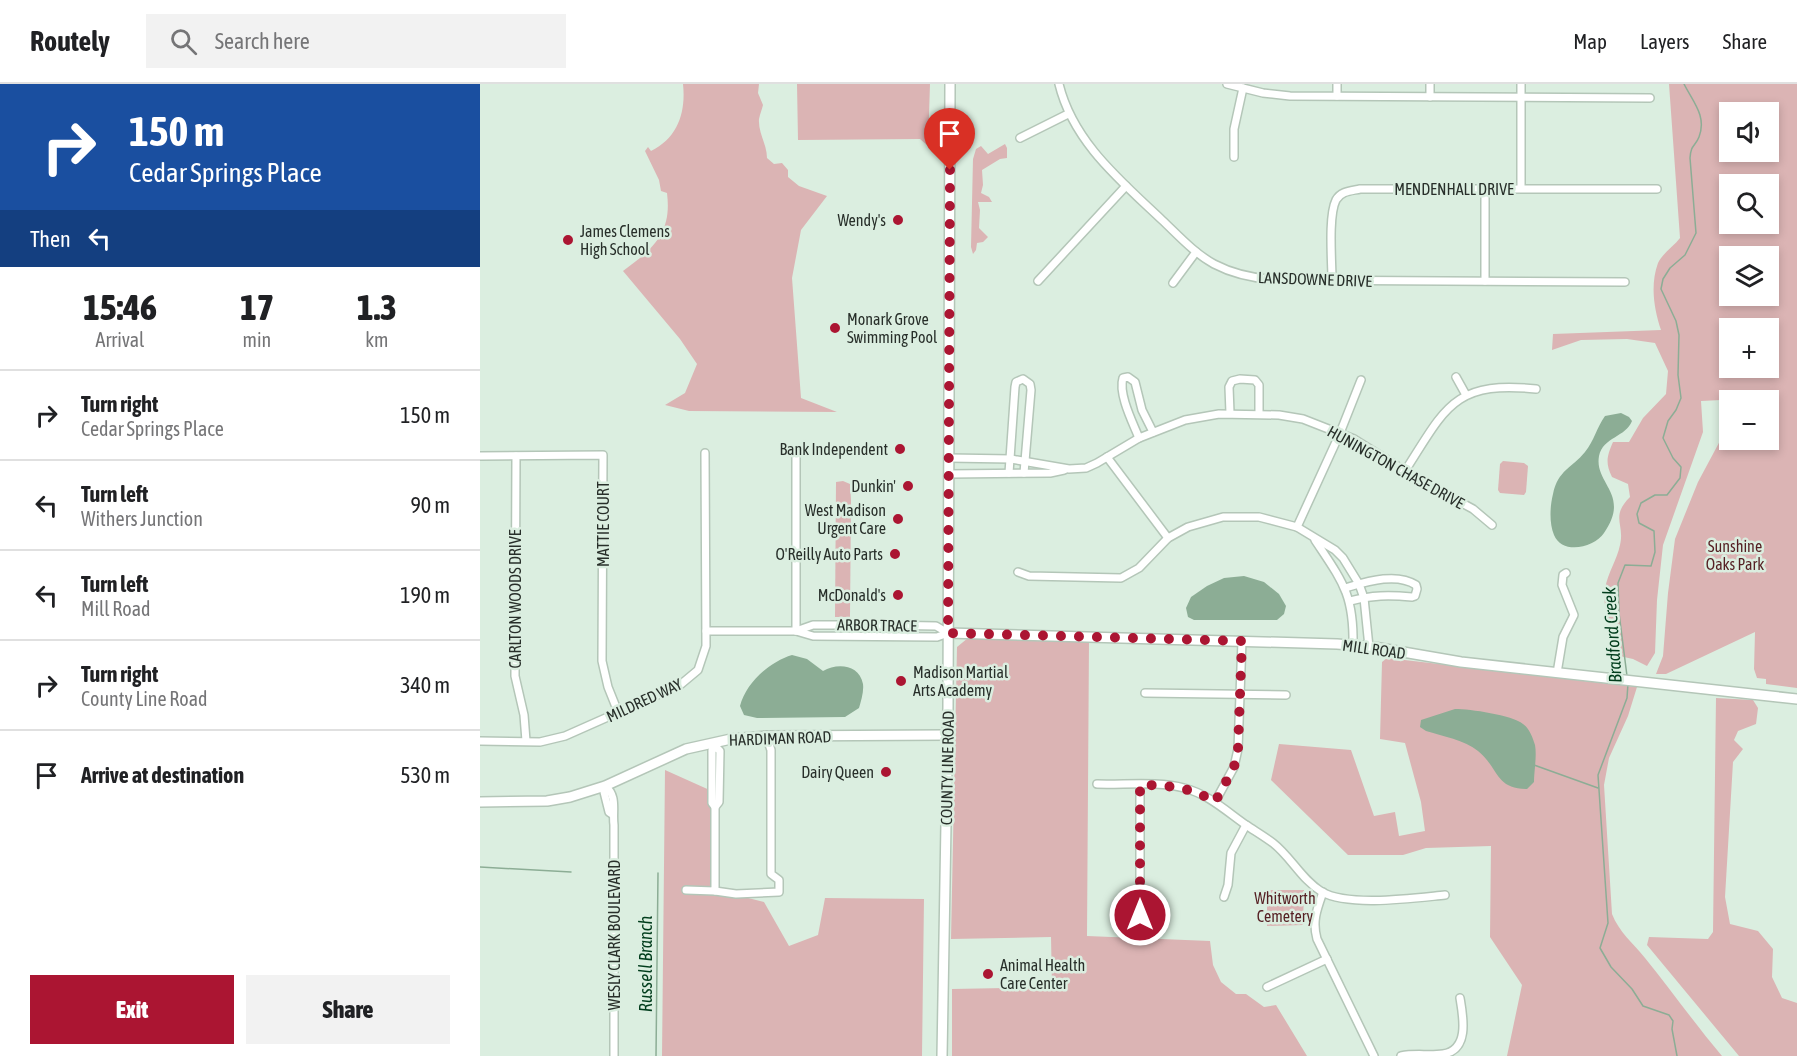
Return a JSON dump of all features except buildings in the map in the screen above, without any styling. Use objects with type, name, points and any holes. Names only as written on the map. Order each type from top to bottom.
[{"type":"street","name":"COUNTY LINE ROAD","points":[[942,1056],[948,735],[950,84]]},
{"type":"street","name":"LANSDOWNE DRIVE","points":[[1059,84],[1068,114],[1089,145],[1126,186],[1196,252],[1213,263],[1247,276],[1280,280],[1624,282]]},
{"type":"street","points":[[1227,84],[1277,95],[1650,98]]},
{"type":"street","points":[[1337,84],[1337,96]]},
{"type":"street","points":[[1430,84],[1430,97]]},
{"type":"street","points":[[1521,84],[1521,188]]},
{"type":"street","points":[[1234,157],[1234,129],[1243,88]]},
{"type":"street","points":[[1020,138],[1068,114]]},
{"type":"street","points":[[1038,281],[1126,186]]},
{"type":"street","name":"MENDENHALL DRIVE","points":[[1332,280],[1332,214],[1336,199],[1346,191],[1521,188],[1657,189]]},
{"type":"street","points":[[1485,189],[1485,281]]},
{"type":"street","points":[[1173,284],[1196,252]]},
{"type":"street","points":[[1139,438],[1128,411],[1121,383],[1123,378],[1128,377],[1135,382],[1142,410],[1153,432]]},
{"type":"street","points":[[1456,377],[1466,395]]},
{"type":"street","points":[[1009,473],[1015,387],[1016,382],[1023,379],[1030,384],[1031,390],[1024,473]]},
{"type":"street","points":[[1230,413],[1229,387],[1232,381],[1240,379],[1255,380],[1259,385],[1259,413]]},
{"type":"street","points":[[1297,527],[1340,433],[1361,380]]},
{"type":"street","points":[[1405,471],[1445,411],[1466,395],[1491,388],[1536,389]]},
{"type":"street","name":"HUNINGTON CHASE DRIVE","points":[[949,458],[1025,460],[1069,469],[1086,468],[1139,438],[1185,420],[1230,413],[1259,413],[1303,419],[1340,433],[1374,450],[1405,471],[1473,509],[1492,525]]},
{"type":"street","name":"MILDRED WAY","points":[[480,741],[540,742],[565,736],[680,685],[698,670],[703,658],[706,631],[705,453]]},
{"type":"street","points":[[796,454],[796,631]]},
{"type":"street","name":"MATTIE COURT","points":[[480,456],[603,455],[602,661],[608,687],[618,712]]},
{"type":"street","name":"CARLTON WOODS DRIVE","points":[[516,456],[515,676],[524,715],[526,741]]},
{"type":"street","points":[[1107,457],[1168,538]]},
{"type":"street","points":[[949,474],[1050,473],[1069,469]]},
{"type":"street","points":[[1018,572],[1029,576],[1121,578],[1139,568],[1168,538],[1188,527],[1208,520],[1238,515],[1259,517],[1297,527],[1335,550],[1343,558],[1359,584],[1364,598],[1369,647]]},
{"type":"street","points":[[1313,538],[1345,588],[1350,601],[1353,645]]},
{"type":"street","points":[[1557,673],[1563,637],[1574,615],[1562,585],[1563,575],[1566,573]]},
{"type":"street","points":[[1345,588],[1378,580],[1395,579],[1413,583],[1417,589],[1415,596],[1412,597],[1389,594],[1350,601]]},
{"type":"street","name":"ARBOR TRACE","points":[[796,631],[813,625],[872,624],[936,626],[948,633]]},
{"type":"street","name":"ARBOR TRACE","points":[[706,631],[796,631],[813,636],[937,637],[948,633]]},
{"type":"street","name":"MILL ROAD","points":[[948,633],[1353,645],[1461,662],[1797,699]]},
{"type":"street","points":[[1215,802],[1236,761],[1239,741],[1242,641]]},
{"type":"street","points":[[1145,693],[1286,695]]},
{"type":"street","name":"HARDIMAN ROAD","points":[[480,802],[547,801],[570,797],[605,786],[686,749],[731,739],[766,736],[948,735]]},
{"type":"street","points":[[686,890],[736,894],[780,892],[779,880],[771,874],[771,750],[766,736]]},
{"type":"street","points":[[771,750],[777,736]]},
{"type":"street","points":[[715,891],[716,807],[712,803],[712,750],[716,744]]},
{"type":"street","points":[[1097,784],[1182,787],[1200,793],[1273,843],[1309,882],[1323,892],[1341,898],[1396,899],[1444,895]]},
{"type":"street","points":[[1140,785],[1140,915]]},
{"type":"street","name":"WESLY CLARK BOULEVARD","points":[[605,786],[611,790],[615,809],[612,814],[614,825],[614,1056]]},
{"type":"street","points":[[1224,897],[1228,885],[1230,853],[1246,825]]},
{"type":"street","points":[[1323,892],[1314,917],[1314,928],[1374,1056]]},
{"type":"street","points":[[1267,987],[1327,959]]},
{"type":"street","points":[[1401,1056],[1444,1054],[1457,1046],[1463,1030],[1460,998]]},
{"type":"green space","points":[[683,84],[759,84],[758,93],[763,105],[759,124],[767,158],[774,164],[782,163],[788,170],[788,177],[799,186],[827,196],[801,230],[792,278],[801,398],[837,412],[689,411],[665,405],[685,393],[697,364],[680,339],[623,271],[652,247],[667,219],[667,193],[661,191],[659,180],[645,151],[648,147],[651,151],[660,146],[674,131],[683,104]]},
{"type":"green space","points":[[797,84],[930,84],[928,146],[920,139],[798,140]]},
{"type":"green space","name":"Sunshine Oaks Park","points":[[1669,84],[1797,84],[1797,688],[1766,684],[1766,679],[1757,678],[1754,669],[1755,632],[1666,674],[1656,674],[1663,656],[1675,539],[1698,482],[1719,443],[1719,450],[1779,450],[1779,390],[1719,390],[1719,400],[1701,401],[1703,432],[1663,545],[1657,600],[1655,653],[1647,666],[1633,659],[1610,654],[1610,624],[1605,602],[1605,589],[1620,545],[1619,515],[1630,497],[1628,484],[1612,477],[1608,468],[1608,456],[1613,442],[1629,442],[1643,418],[1666,394],[1668,371],[1655,343],[1627,339],[1581,340],[1552,350],[1553,334],[1661,330],[1656,314],[1654,280],[1658,263],[1680,238]]},
{"type":"green space","points":[[1005,144],[1007,158],[1000,159],[982,170],[981,193],[989,197],[992,202],[978,202],[979,228],[988,237],[983,242],[977,243],[973,254],[971,247],[973,159],[976,149],[981,146],[988,154]]},
{"type":"green space","points":[[1503,461],[1524,463],[1528,466],[1524,495],[1500,493],[1498,490],[1500,464]]},
{"type":"green space","points":[[843,481],[850,484],[851,500],[850,617],[835,617],[836,482]]},
{"type":"green space","points":[[968,638],[1089,641],[1087,936],[1210,941],[1213,965],[1221,982],[1236,994],[1246,994],[1264,1007],[1276,1005],[1307,1056],[952,1056],[952,989],[1052,987],[1051,937],[951,939],[957,647]]},
{"type":"green space","points":[[1387,658],[1637,687],[1628,716],[1609,758],[1604,785],[1612,914],[1622,932],[1722,1056],[1507,1056],[1522,985],[1490,937],[1491,846],[1426,848],[1403,855],[1348,855],[1271,780],[1279,744],[1351,750],[1374,816],[1395,812],[1399,836],[1425,831],[1421,802],[1405,743],[1380,739],[1382,662]]},
{"type":"green space","points":[[1716,698],[1753,700],[1758,708],[1756,724],[1738,731],[1734,740],[1743,749],[1733,762],[1725,897],[1730,924],[1758,931],[1773,949],[1772,977],[1782,998],[1797,1003],[1797,1056],[1739,1056],[1647,945],[1649,937],[1708,939],[1713,932]]},
{"type":"green space","points":[[665,770],[714,792],[716,890],[764,902],[789,946],[818,935],[825,898],[924,899],[922,1056],[662,1056]]},
{"type":"green space","name":"Whitworth Cemetery","points":[[1267,890],[1304,890],[1303,925],[1267,926]]},
{"type":"shaded area","points":[[1621,413],[1632,421],[1625,431],[1605,445],[1599,456],[1601,474],[1613,499],[1614,508],[1611,520],[1604,533],[1593,542],[1578,547],[1564,545],[1554,535],[1551,525],[1551,504],[1555,486],[1562,474],[1588,448],[1605,416]]},
{"type":"shaded area","points":[[1244,576],[1264,582],[1279,594],[1286,606],[1284,614],[1277,620],[1194,620],[1188,617],[1186,608],[1191,597],[1224,578]]},
{"type":"shaded area","points":[[792,655],[807,659],[823,671],[841,666],[857,672],[863,684],[859,708],[845,717],[757,718],[744,715],[740,706],[747,689],[767,668]]},
{"type":"shaded area","points":[[1455,709],[1501,715],[1525,726],[1533,739],[1536,754],[1534,782],[1527,789],[1517,788],[1503,781],[1473,747],[1420,727],[1421,720]]},
{"type":"waterway","name":"Bradford Creek","points":[[1627,676],[1619,613],[1618,583],[1625,565],[1651,566],[1655,552],[1654,531],[1639,523],[1637,514],[1641,503],[1655,495],[1667,495],[1680,478],[1681,467],[1673,458],[1663,438],[1668,421],[1681,398],[1678,375],[1679,335],[1676,321],[1661,289],[1663,279],[1670,268],[1685,255],[1696,233],[1690,158],[1692,148],[1699,137],[1701,122],[1698,109],[1684,84]]},
{"type":"waterway","name":"Bradford Creek","points":[[1628,683],[1627,698],[1598,775],[1608,923],[1600,948],[1611,967],[1632,989],[1643,1006],[1669,1015],[1673,1021],[1672,1029],[1677,1056]]},
{"type":"waterway","points":[[1534,765],[1598,788]]},
{"type":"waterway","name":"Russell Branch","points":[[480,867],[571,872]]},
{"type":"waterway","name":"Russell Branch","points":[[656,1056],[658,873]]},
{"type":"place","name":"Wendy's","points":[[898,220]]},
{"type":"place","name":"James Clemens High School","points":[[568,240]]},
{"type":"place","name":"Monark Grove Swimming Pool","points":[[835,328]]},
{"type":"place","name":"Bank Independent","points":[[900,449]]},
{"type":"place","name":"Dunkin'","points":[[908,486]]},
{"type":"place","name":"West Madison Urgent Care","points":[[898,519]]},
{"type":"place","name":"O'Reilly Auto Parts","points":[[895,554]]},
{"type":"place","name":"McDonald's","points":[[898,595]]},
{"type":"place","name":"Madison Martial Arts Academy","points":[[901,681]]},
{"type":"place","name":"Dairy Queen","points":[[886,772]]},
{"type":"place","name":"Animal Health Care Center","points":[[988,974]]},
{"type":"route","points":[[950,170],[948,633],[1242,641],[1238,749],[1231,774],[1215,802],[1200,793],[1182,787],[1140,785],[1140,915]]}]
